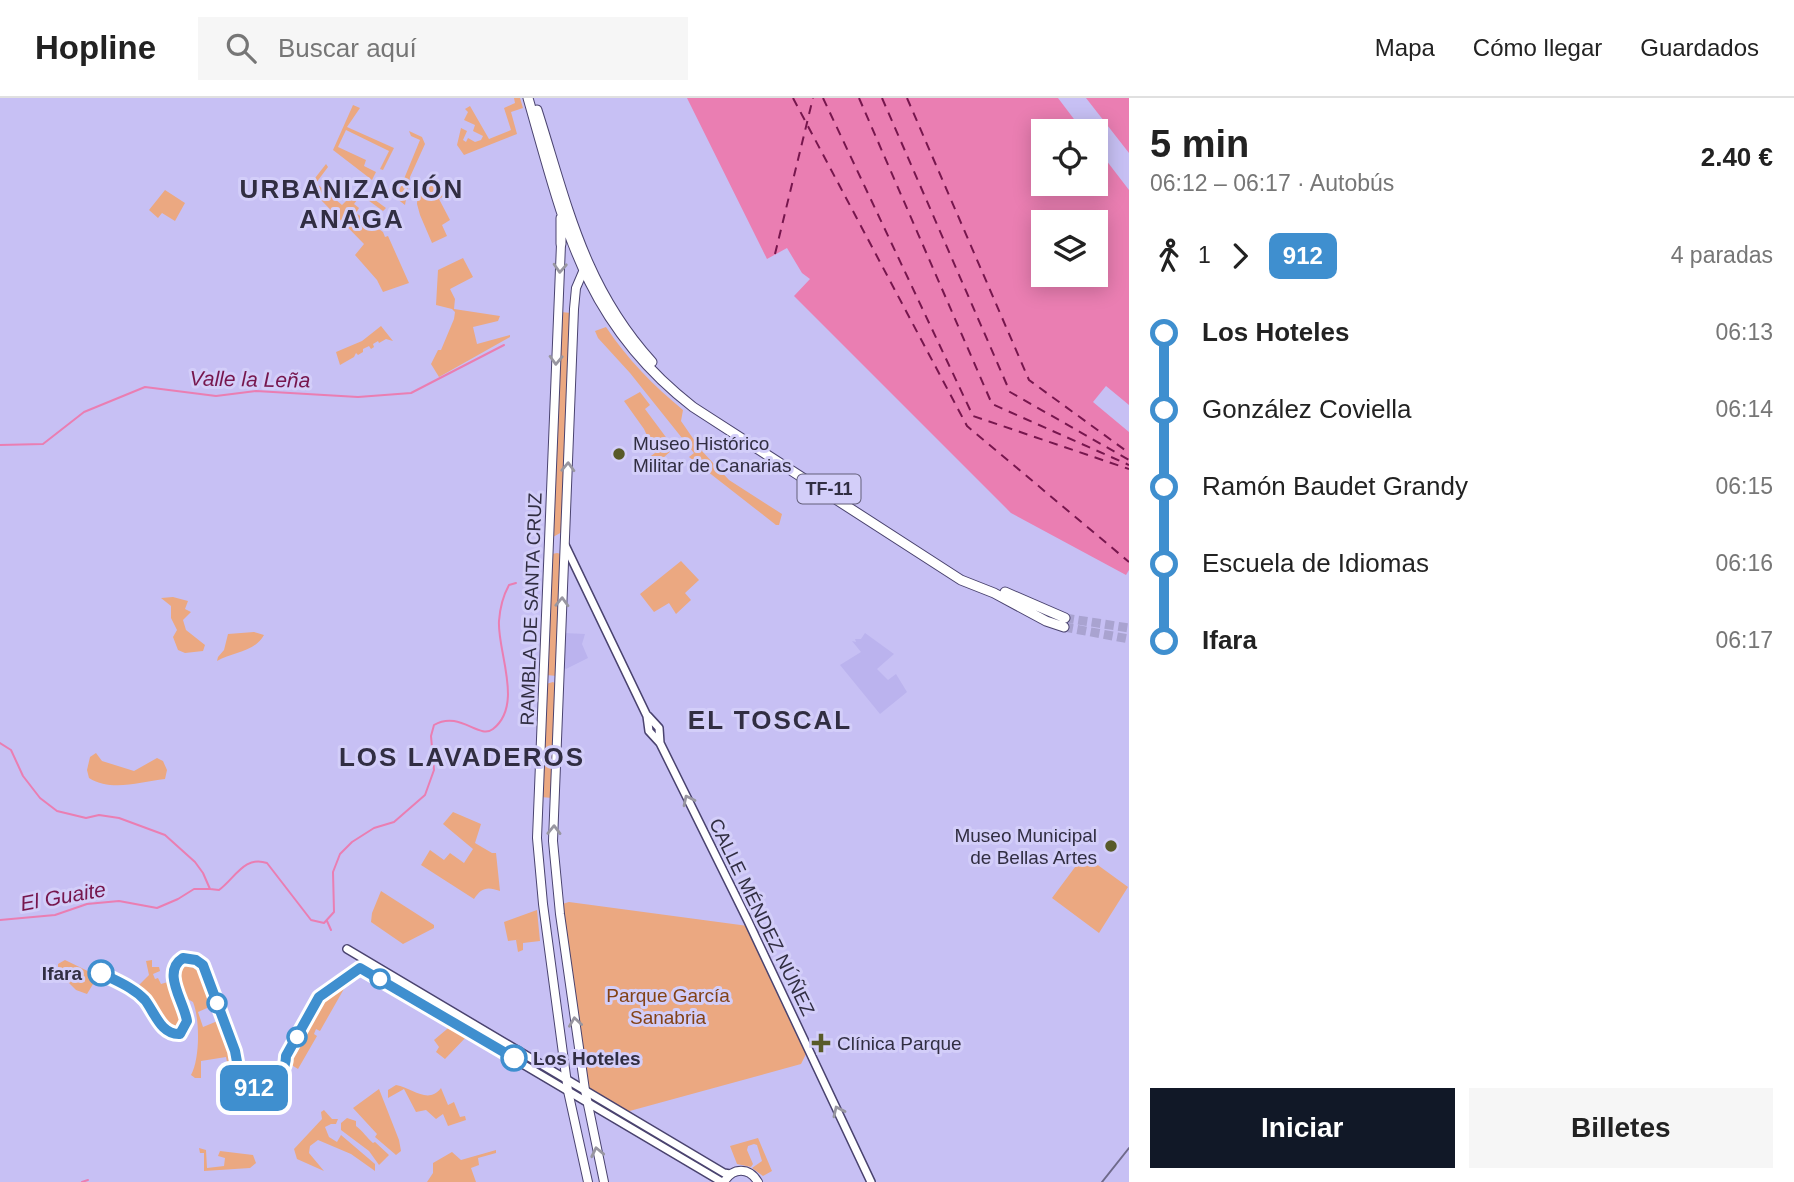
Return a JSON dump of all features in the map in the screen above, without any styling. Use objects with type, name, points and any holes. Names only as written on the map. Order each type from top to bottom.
[{"type":"main road","name":"TF-11","points":[[528,98],[562,213],[565,241],[594,279],[635,342],[658,368],[683,391],[962,578]]},
{"type":"main road","name":"TF-11","points":[[534,98],[555,173],[597,298],[623,336],[650,368],[687,402],[962,578],[1046,621],[1065,622]]},
{"type":"main road","points":[[540,142],[544,145],[555,173]]},
{"type":"main road","name":"RAMBLA DE SANTA CRUZ","points":[[565,241],[537,831],[543,905],[568,1091],[588,1182]]},
{"type":"main road","name":"RAMBLA DE SANTA CRUZ","points":[[585,267],[575,294],[553,831],[559,898],[585,1090],[604,1182]]},
{"type":"main road","points":[[549,545],[565,543]]},
{"type":"main road","points":[[549,545],[557,551],[565,543]]},
{"type":"main road","points":[[543,681],[559,680]]},
{"type":"main road","points":[[543,905],[559,898]]},
{"type":"main road","points":[[576,1131],[592,1129]]},
{"type":"main road","points":[[725,1179],[738,1170],[747,1171],[758,1182]]},
{"type":"street","name":"CALLE MÉNDEZ NÚÑEZ","points":[[565,543],[647,716],[659,728],[660,743],[872,1182]]},
{"type":"street","name":"CALLE MÉNDEZ NÚÑEZ","points":[[647,716],[648,735],[660,743]]},
{"type":"street","points":[[347,949],[724,1173],[725,1179]]},
{"type":"street","points":[[360,968],[587,1102],[725,1179]]},
{"type":"shaded area","points":[[687,98],[1058,98],[1074,119],[1031,119],[1031,196],[1108,196],[1108,163],[1129,190],[1129,405],[1106,386],[1093,402],[1129,432],[1129,570],[1126,575],[1011,513],[794,296],[810,279],[802,273],[787,248],[767,259]]},
{"type":"shaded area","points":[[1086,98],[1129,98],[1129,153],[1108,126],[1108,119],[1102,119]]},
{"type":"shaded area","points":[[564,633],[585,634],[582,644],[588,658],[566,669],[563,667]]},
{"type":"shaded area","points":[[865,633],[894,654],[877,669],[888,680],[896,674],[907,692],[880,714],[840,665],[861,652],[852,641],[861,639]]},
{"type":"green space","points":[[514,98],[520,98],[523,108],[511,112],[517,134],[464,155],[457,145],[461,128],[467,131],[463,140],[466,142],[468,138],[475,142],[481,140],[483,136],[473,131],[475,125],[464,120],[468,112],[465,109],[470,106],[489,139],[511,130],[504,108],[515,103]]},
{"type":"green space","points":[[353,105],[360,108],[347,127],[394,148],[383,170],[380,169],[389,151],[346,130],[338,147],[366,160],[364,166],[376,172],[372,180],[333,150]]},
{"type":"green space","points":[[409,131],[422,137],[425,144],[410,177],[405,205],[388,192],[390,188],[399,191],[420,140],[411,136]]},
{"type":"green space","points":[[326,164],[328,167],[316,183],[342,205],[348,199],[351,201],[360,189],[386,208],[383,211],[361,195],[354,204],[359,208],[356,213],[383,232],[385,237],[388,236],[409,283],[383,292],[377,280],[355,255],[364,244],[321,200],[323,197],[317,191],[310,190],[301,196]]},
{"type":"green space","points":[[436,176],[446,195],[439,199],[450,220],[442,225],[447,236],[432,243],[417,204],[418,188]]},
{"type":"green space","points":[[165,190],[185,203],[175,221],[162,213],[158,218],[149,210]]},
{"type":"green space","points":[[463,258],[473,277],[450,289],[455,299],[454,309],[500,316],[498,321],[473,327],[477,344],[510,337],[439,377],[431,364],[438,350],[441,350],[455,312],[436,305],[438,270]]},
{"type":"green space","points":[[561,312],[571,313],[562,532],[553,537]]},
{"type":"green space","points":[[381,326],[393,341],[378,341],[371,349],[369,346],[363,349],[363,352],[358,355],[356,353],[340,365],[336,352],[362,341]]},
{"type":"green space","points":[[606,327],[642,372],[683,410],[681,421],[701,450],[729,480],[782,514],[779,525],[689,457],[694,453],[630,373],[598,338],[595,331]]},
{"type":"green space","points":[[640,392],[650,405],[645,409],[674,448],[652,464],[648,458],[655,453],[644,429],[624,401]]},
{"type":"green space","points":[[552,554],[561,554],[557,676],[546,675]]},
{"type":"green space","points":[[681,561],[699,580],[685,593],[691,600],[676,614],[669,603],[654,612],[640,594]]},
{"type":"green space","points":[[173,597],[188,601],[185,609],[191,612],[183,620],[186,630],[205,645],[203,651],[185,653],[178,650],[173,637],[177,630],[171,618],[171,606],[161,598]]},
{"type":"green space","points":[[254,632],[264,635],[255,645],[217,661],[224,650],[228,634]]},
{"type":"green space","points":[[546,684],[556,684],[552,798],[541,797]]},
{"type":"green space","points":[[96,753],[102,761],[134,771],[157,758],[163,761],[167,770],[165,779],[126,785],[98,782],[89,778],[87,770],[90,757]]},
{"type":"green space","points":[[453,812],[481,824],[475,843],[496,853],[500,891],[485,889],[474,899],[421,865],[430,850],[444,860],[450,853],[464,863],[473,849],[443,824]]},
{"type":"green space","points":[[1084,855],[1128,887],[1099,933],[1052,898]]},
{"type":"green space","points":[[381,891],[434,925],[434,928],[403,944],[371,922]]},
{"type":"green space","name":"Parque García Sanabria","points":[[569,902],[748,926],[806,1054],[801,1064],[626,1112],[587,1089],[562,904]]},
{"type":"green space","points":[[537,910],[540,941],[523,943],[523,950],[518,952],[516,940],[523,939],[508,941],[504,922]]},
{"type":"green space","points":[[65,960],[98,976],[87,994],[76,990],[58,972],[58,964]]},
{"type":"green space","points":[[152,960],[152,967],[159,967],[160,971],[153,974],[155,979],[158,978],[161,984],[171,981],[183,1018],[183,1024],[178,1031],[170,1031],[135,989],[149,975],[146,961]]},
{"type":"green space","points":[[185,961],[197,966],[201,971],[214,1005],[198,1012],[203,1027],[220,1020],[235,1059],[227,1062],[226,1057],[201,1061],[201,1078],[191,1075],[197,1049],[195,1009],[193,1002],[181,992],[176,978],[177,967]]},
{"type":"green space","points":[[349,980],[320,1031],[316,1029],[314,1034],[317,1036],[298,1069],[290,1064],[293,1051],[296,1054],[300,1047],[296,1044],[322,999]]},
{"type":"green space","points":[[453,1024],[469,1034],[445,1059],[436,1052],[439,1047],[434,1040]]},
{"type":"green space","points":[[396,1085],[426,1095],[436,1093],[441,1088],[448,1105],[454,1102],[460,1117],[465,1116],[466,1120],[448,1126],[443,1114],[436,1119],[426,1110],[416,1112],[404,1089],[388,1098],[388,1090]]},
{"type":"green space","points":[[379,1089],[399,1140],[401,1151],[396,1155],[375,1137],[377,1134],[353,1108]]},
{"type":"green space","points":[[324,1110],[332,1119],[338,1119],[336,1124],[325,1127],[329,1137],[337,1142],[341,1135],[375,1164],[375,1171],[351,1154],[318,1140],[310,1146],[309,1153],[324,1171],[297,1159],[294,1149],[322,1119],[321,1112]]},
{"type":"green space","points":[[347,1118],[356,1121],[356,1126],[389,1155],[379,1165],[369,1151],[341,1130],[341,1123]]},
{"type":"green space","points":[[758,1138],[772,1171],[763,1176],[752,1168],[762,1161],[757,1145],[748,1146],[753,1164],[751,1167],[737,1164],[730,1146]]},
{"type":"green space","points":[[199,1148],[206,1150],[207,1168],[224,1166],[225,1158],[218,1156],[220,1151],[253,1155],[256,1163],[250,1168],[204,1171],[204,1153],[200,1153]]},
{"type":"green space","points":[[496,1150],[496,1153],[478,1158],[479,1165],[471,1168],[476,1182],[427,1182],[433,1173],[433,1163],[452,1152],[461,1160]]},
{"type":"waterway","name":"Valle la Leña","points":[[0,445],[43,444],[84,412],[145,387],[216,396],[256,391],[358,397],[411,393],[504,345]]},
{"type":"waterway","points":[[0,743],[11,750],[23,776],[40,798],[57,811],[86,818],[99,815],[119,818],[165,835],[195,862],[210,889],[219,890],[252,862],[267,863],[311,920],[324,923],[334,912],[333,872],[340,854],[352,842],[374,828],[394,822],[425,795],[434,770],[431,736],[434,725],[452,721],[488,731],[502,719],[508,692],[499,616],[509,585],[516,583]]},
{"type":"waterway","name":"El Guaite","points":[[0,920],[55,915],[87,904],[119,901],[157,908],[194,889],[210,889]]},
{"type":"waterway","points":[[327,921],[331,930]]},
{"type":"waterway","points":[[82,1182],[88,1180]]},
{"type":"ferry route","points":[[793,98],[967,426],[1129,562]]},
{"type":"ferry route","points":[[775,254],[813,98]]},
{"type":"ferry route","points":[[823,98],[973,416],[1129,469]]},
{"type":"ferry route","points":[[859,98],[992,404],[1129,465]]},
{"type":"ferry route","points":[[882,98],[1010,392],[1129,460]]},
{"type":"ferry route","points":[[907,98],[1029,380],[1129,453]]},
{"type":"tunnel","points":[[1065,618],[1129,628]]},
{"type":"tunnel","points":[[1064,627],[1129,639]]},
{"type":"tram line","points":[[1102,1182],[1129,1148]]},
{"type":"bus line","name":"912","points":[[101,973],[138,993],[164,1028],[170,1033],[180,1034],[187,1021],[173,969],[183,958],[196,960],[203,965],[235,1051],[240,1078],[252,1088],[264,1088],[279,1076],[285,1066],[286,1056],[319,997],[360,968],[514,1058]]},
{"type":"place","name":"Museo Histórico Militar de Canarias","points":[[619,454]]},
{"type":"place","name":"Museo Municipal de Bellas Artes","points":[[1111,846]]},
{"type":"place","name":"Ifara","points":[[101,973]]},
{"type":"place","name":"Clínica Parque","points":[[821,1043]]},
{"type":"place","name":"Los Hoteles","points":[[514,1058]]},
{"type":"district","name":"URBANIZACIÓN ANAGA","points":[[352,204]]},
{"type":"district","name":"EL TOSCAL","points":[[770,720]]},
{"type":"district","name":"LOS LAVADEROS","points":[[462,757]]}]
